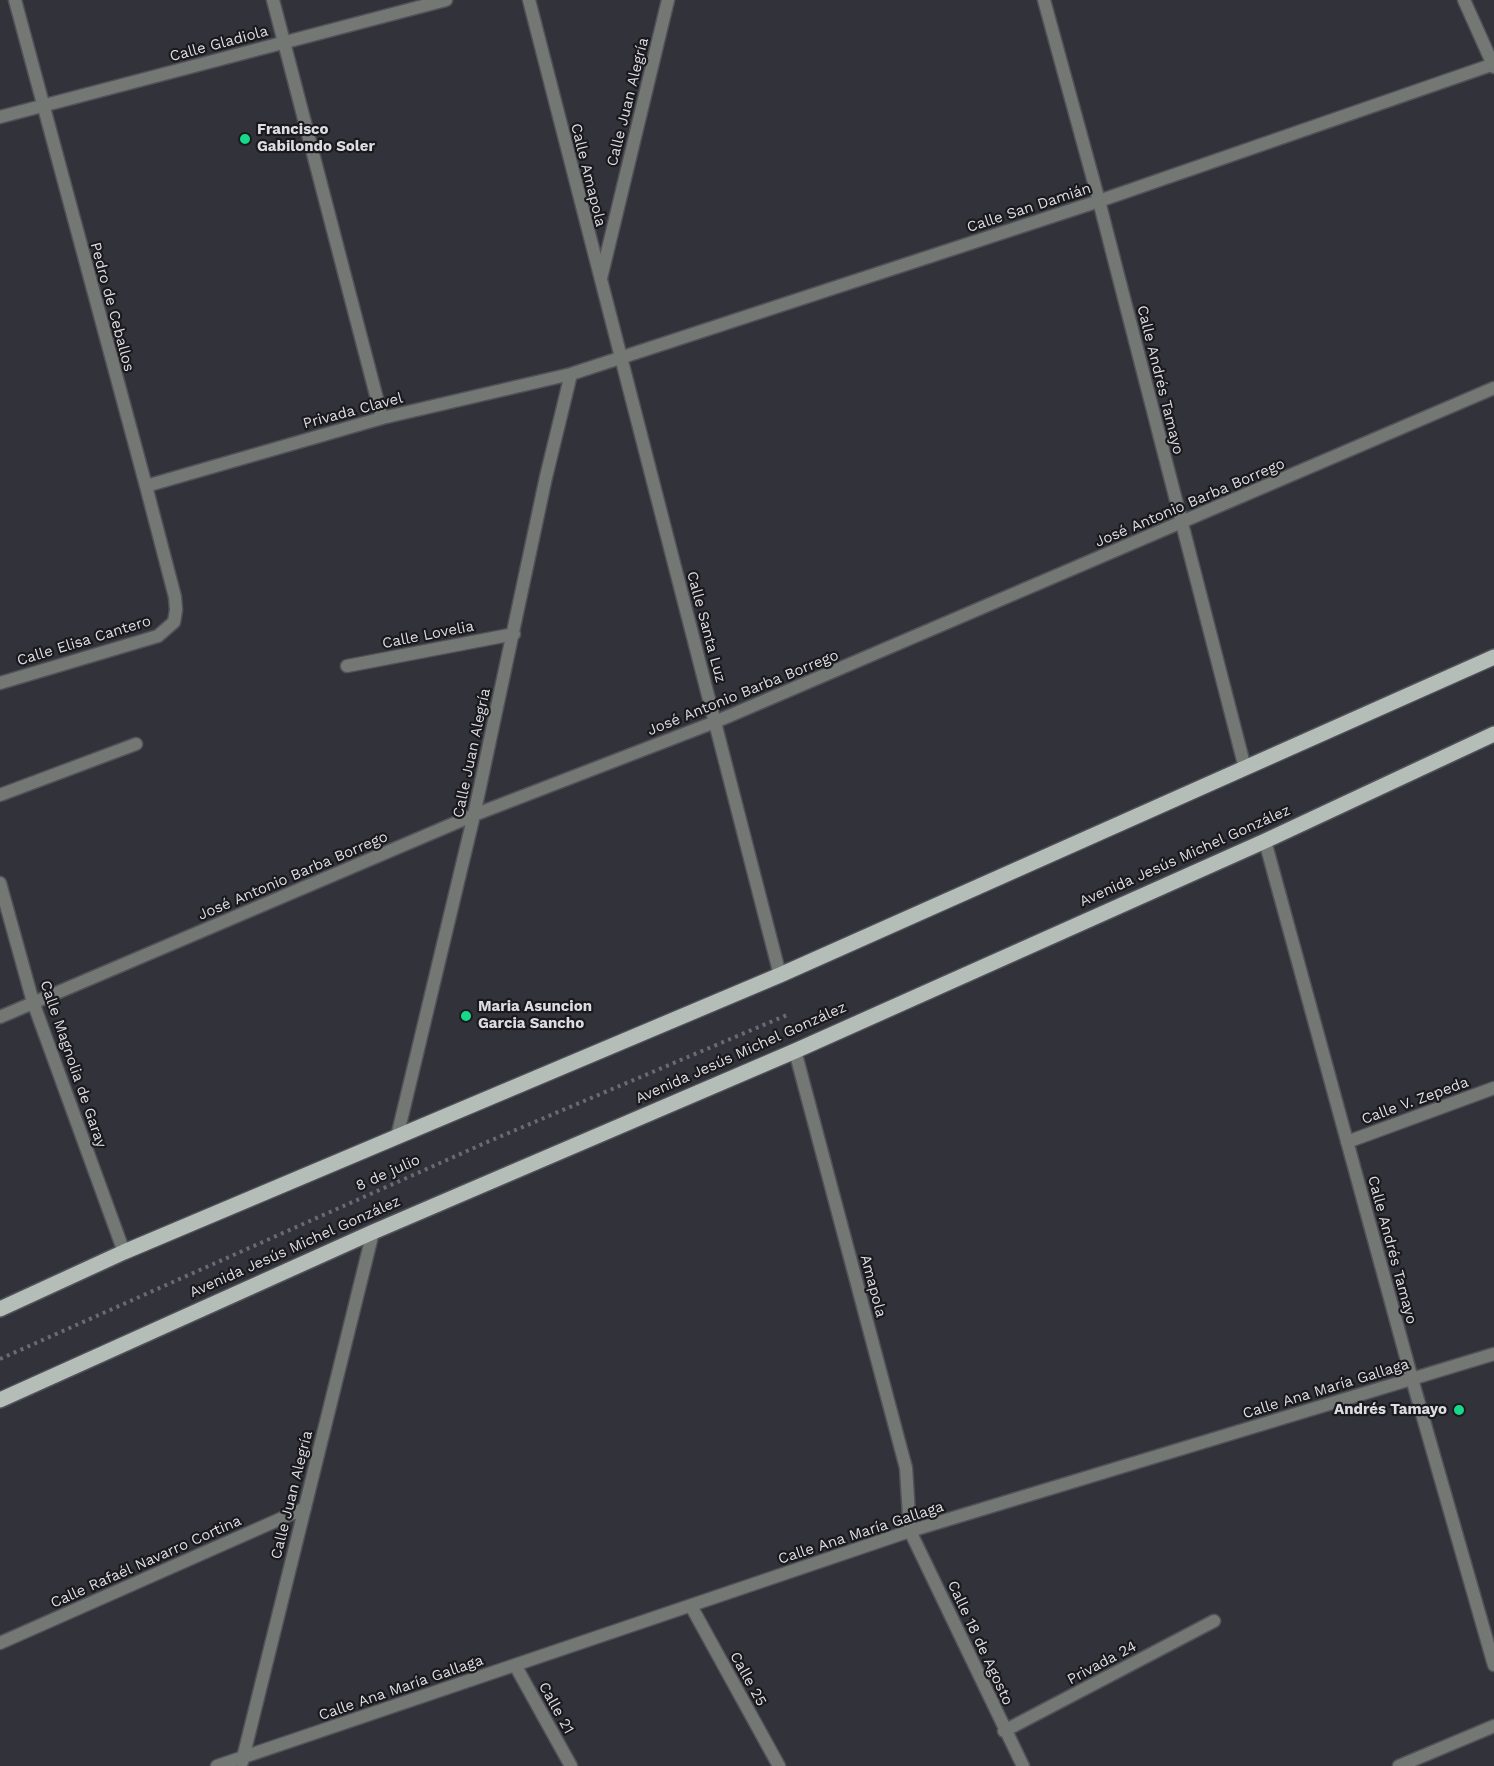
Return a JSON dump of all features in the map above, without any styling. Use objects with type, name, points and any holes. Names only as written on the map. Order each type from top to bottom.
[{"type":"main road","points":[[0,1309],[124,1252],[780,975],[1494,657]]},
{"type":"main road","name":"Avenida Jesús Michel González","points":[[0,1400],[372,1232],[795,1051],[1265,841],[1494,734]]},
{"type":"street","name":"Pedro de Ceballos","points":[[15,0],[176,597],[174,622]]},
{"type":"street","points":[[273,0],[382,418]]},
{"type":"street","name":"Calle Gladiola","points":[[0,117],[446,0]]},
{"type":"street","name":"Calle Amapola","points":[[529,0],[620,357]]},
{"type":"street","name":"Calle Juan Alegría","points":[[600,282],[668,0]]},
{"type":"street","name":"Calle Andrés Tamayo","points":[[1044,0],[1099,201],[1245,768]]},
{"type":"street","points":[[1464,0],[1494,66]]},
{"type":"street","name":"Calle San Damián","points":[[571,374],[1099,201],[1494,66]]},
{"type":"street","name":"Calle Santa Luz","points":[[620,357],[780,975]]},
{"type":"street","name":"Calle Juan Alegría","points":[[397,1137],[474,815],[546,477],[571,374]]},
{"type":"street","name":"Privada Clavel","points":[[146,486],[382,418],[571,374]]},
{"type":"street","name":"José Antonio Barba Borrego","points":[[0,1017],[474,815],[715,723],[1494,388]]},
{"type":"street","name":"Calle Elisa Cantero","points":[[0,683],[158,636],[174,622]]},
{"type":"street","name":"Calle Lovelia","points":[[347,666],[514,634]]},
{"type":"street","points":[[0,795],[136,744]]},
{"type":"street","name":"Calle Andrés Tamayo","points":[[1265,841],[1412,1379],[1494,1665]]},
{"type":"street","name":"Calle Magnolia de Garay","points":[[0,883],[33,1002],[124,1252]]},
{"type":"street","name":"Amapola","points":[[795,1051],[906,1468],[910,1532]]},
{"type":"street","name":"Calle V. Zepeda","points":[[1347,1142],[1494,1088]]},
{"type":"street","name":"Calle Juan Alegría","points":[[242,1761],[372,1232]]},
{"type":"street","name":"Calle Ana María Gallaga","points":[[242,1761],[515,1665],[910,1532],[1494,1354]]},
{"type":"street","name":"Calle Rafaél Navarro Cortina","points":[[0,1643],[305,1508]]},
{"type":"street","name":"Calle 18 de Agosto","points":[[910,1532],[1004,1731],[1023,1766]]},
{"type":"street","name":"Calle 25","points":[[691,1606],[779,1766]]},
{"type":"street","name":"Privada 24","points":[[1004,1731],[1214,1621]]},
{"type":"street","name":"Calle 21","points":[[515,1665],[571,1766]]},
{"type":"street","points":[[1399,1766],[1494,1726]]},
{"type":"street","points":[[217,1766],[242,1761]]},
{"type":"path","name":"8 de julio","points":[[0,1359],[485,1143],[787,1015]]},
{"type":"place","name":"Francisco Gabilondo Soler","points":[[245,139]]},
{"type":"place","name":"Maria Asuncion Garcia Sancho","points":[[466,1016]]},
{"type":"place","name":"Andrés Tamayo","points":[[1459,1410]]}]
